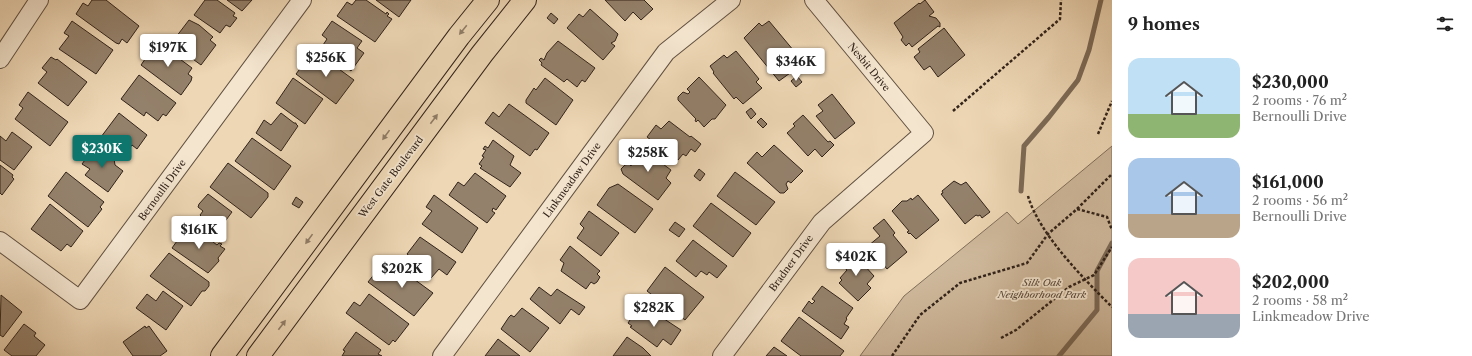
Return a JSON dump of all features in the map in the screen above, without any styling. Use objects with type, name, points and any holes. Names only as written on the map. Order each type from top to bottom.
[{"type":"main road","points":[[222,356],[459,36],[488,0]]},
{"type":"main road","name":"West Gate Boulevard","points":[[258,356],[482,54],[525,0]]},
{"type":"street","points":[[0,59],[39,0]]},
{"type":"street","name":"Bernoulli Drive","points":[[0,241],[80,300],[302,0]]},
{"type":"street","name":"Linkmeadow Drive","points":[[442,356],[666,52],[731,0]]},
{"type":"street","name":"Nesbit Drive","points":[[814,0],[924,133]]},
{"type":"street","name":"Bradner Drive","points":[[722,356],[822,222],[924,133]]},
{"type":"path","points":[[952,111],[1060,19],[1061,0]]},
{"type":"path","points":[[1098,134],[1112,101]]},
{"type":"path","points":[[892,356],[920,315],[960,283],[1027,263],[1048,234],[1077,209],[1112,174]]},
{"type":"path","points":[[1028,196],[1038,221],[1085,279],[1112,307]]},
{"type":"path","points":[[1077,209],[1108,217],[1112,230]]},
{"type":"path","points":[[1001,338],[1016,330],[1069,287],[1094,275],[1112,248]]},
{"type":"green space","name":"Silk Oak Neighborhood Park","points":[[1112,146],[1112,356],[860,356],[904,296],[1007,212],[1018,224]]},
{"type":"building","points":[[92,0],[106,0],[139,26],[127,43],[122,39],[119,44],[116,43],[76,14],[83,3],[88,6]]},
{"type":"building","points":[[205,0],[217,0],[235,13],[233,16],[237,18],[230,27],[226,25],[220,33],[194,15]]},
{"type":"building","points":[[227,0],[252,0],[242,11]]},
{"type":"building","points":[[356,0],[366,0],[386,14],[387,12],[389,14],[387,16],[392,19],[375,42],[337,16],[347,2],[352,5]]},
{"type":"building","points":[[376,0],[411,0],[399,17]]},
{"type":"building","points":[[605,0],[644,0],[653,9],[641,20],[633,12],[625,21]]},
{"type":"building","points":[[925,0],[934,12],[929,16],[936,18],[940,23],[940,27],[938,26],[912,47],[909,43],[906,46],[901,40],[903,37],[894,23]]},
{"type":"building","points":[[590,9],[618,34],[615,41],[611,43],[615,46],[603,60],[567,28],[579,14],[583,17]]},
{"type":"building","points":[[551,13],[558,19],[554,24],[547,18]]},
{"type":"building","points":[[189,20],[199,25],[213,37],[210,40],[216,45],[201,65],[179,49],[183,43],[176,37]]},
{"type":"building","points":[[72,21],[113,50],[96,74],[59,49],[69,36],[64,33]]},
{"type":"building","points":[[332,21],[362,41],[357,48],[364,53],[351,71],[326,51],[328,48],[323,45],[327,39],[322,35]]},
{"type":"building","points":[[769,21],[804,63],[779,81],[744,38],[759,23],[762,26]]},
{"type":"building","points":[[944,28],[965,55],[938,77],[930,66],[924,70],[914,57],[920,52],[918,49]]},
{"type":"building","points":[[558,41],[595,68],[585,82],[582,80],[577,87],[567,79],[564,82],[541,65],[542,63],[539,60],[541,58],[544,60],[547,53]]},
{"type":"building","points":[[157,42],[192,68],[188,74],[192,77],[191,81],[181,95],[141,65]]},
{"type":"building","points":[[736,51],[759,79],[756,82],[762,88],[743,104],[736,97],[734,99],[713,73],[714,72],[710,66],[724,55],[727,58]]},
{"type":"building","points":[[321,56],[354,80],[336,104],[296,74],[309,57],[316,62]]},
{"type":"building","points":[[51,57],[56,60],[57,59],[87,82],[68,106],[38,83],[47,72],[42,68]]},
{"type":"building","points":[[139,75],[176,103],[166,116],[163,114],[158,121],[146,112],[144,116],[121,99]]},
{"type":"building","points":[[797,76],[802,82],[796,87],[791,81]]},
{"type":"building","points":[[699,77],[726,105],[715,119],[712,119],[704,127],[698,120],[696,122],[696,119],[678,100],[678,97],[683,92],[688,94],[690,92],[687,89]]},
{"type":"building","points":[[293,78],[323,99],[305,124],[276,103]]},
{"type":"building","points":[[545,78],[573,100],[556,125],[526,103],[526,100],[534,88],[536,90]]},
{"type":"building","points":[[28,92],[68,122],[50,146],[15,119],[23,108],[19,105]]},
{"type":"building","points":[[832,94],[855,123],[835,139],[816,116],[823,111],[818,105]]},
{"type":"building","points":[[509,104],[549,133],[537,150],[535,149],[530,156],[485,123],[493,112],[499,117]]},
{"type":"building","points":[[751,108],[756,114],[751,119],[746,112]]},
{"type":"building","points":[[119,113],[147,135],[137,149],[132,145],[124,155],[101,137]]},
{"type":"building","points":[[281,113],[298,126],[281,151],[256,133],[264,120],[271,125]]},
{"type":"building","points":[[803,115],[828,142],[830,141],[834,145],[822,157],[815,149],[808,156],[787,133],[795,126],[793,124]]},
{"type":"building","points":[[761,118],[767,124],[763,128],[757,122]]},
{"type":"building","points":[[669,121],[701,144],[695,152],[691,149],[686,156],[683,154],[678,160],[647,137],[656,125],[661,129]]},
{"type":"building","points":[[12,132],[32,147],[14,170],[0,160],[0,136],[6,141]]},
{"type":"building","points":[[252,138],[291,166],[274,190],[235,161]]},
{"type":"building","points":[[493,140],[514,156],[510,165],[521,173],[510,187],[480,168],[482,166],[479,164],[484,157],[482,156],[486,150],[483,149],[485,146],[488,148]]},
{"type":"building","points":[[96,145],[104,151],[107,151],[106,152],[114,159],[115,165],[123,171],[108,192],[85,175],[90,169],[82,164]]},
{"type":"building","points":[[774,145],[803,171],[791,183],[788,181],[786,184],[788,189],[784,193],[780,193],[747,163],[757,152],[762,157]]},
{"type":"building","points":[[640,147],[671,170],[666,178],[671,183],[658,200],[623,174],[621,169],[625,165],[629,164],[631,166],[633,163],[630,160]]},
{"type":"building","points":[[228,163],[268,193],[268,197],[251,218],[210,187]]},
{"type":"building","points":[[0,165],[13,175],[12,177],[14,179],[2,195],[0,193]]},
{"type":"building","points":[[699,169],[705,174],[700,181],[694,176]]},
{"type":"building","points":[[66,172],[104,202],[100,207],[102,209],[88,227],[48,196]]},
{"type":"building","points":[[735,172],[775,202],[756,225],[717,196]]},
{"type":"building","points":[[475,173],[506,196],[496,210],[493,208],[492,211],[495,213],[487,223],[449,195],[458,182],[464,186]]},
{"type":"building","points":[[954,181],[961,185],[966,182],[990,212],[982,218],[980,215],[976,215],[965,224],[941,194],[943,193],[942,191]]},
{"type":"building","points":[[618,184],[653,209],[635,233],[597,205],[609,188]]},
{"type":"building","points":[[208,194],[232,212],[215,235],[198,223],[202,217],[200,215],[203,211],[198,207],[199,204]]},
{"type":"building","points":[[434,195],[478,228],[462,253],[422,224],[432,211],[426,207]]},
{"type":"building","points":[[918,195],[939,220],[916,239],[907,232],[909,231],[892,211],[902,201],[907,201],[911,198],[912,200]]},
{"type":"building","points":[[296,197],[303,202],[299,208],[292,204]]},
{"type":"building","points":[[711,203],[751,233],[733,257],[693,226]]},
{"type":"building","points":[[50,204],[83,231],[71,247],[67,244],[61,251],[31,229]]},
{"type":"building","points":[[589,211],[619,233],[601,256],[577,238],[584,228],[580,224]]},
{"type":"building","points":[[884,219],[895,233],[893,235],[907,252],[887,269],[868,246],[880,236],[873,228]]},
{"type":"building","points":[[675,222],[685,229],[679,237],[669,230]]},
{"type":"building","points":[[187,227],[198,234],[200,232],[217,245],[219,243],[222,244],[220,246],[225,249],[218,258],[219,261],[208,273],[172,248]]},
{"type":"building","points":[[420,237],[456,262],[447,275],[439,269],[431,278],[405,259]]},
{"type":"building","points":[[693,240],[727,266],[717,278],[709,272],[707,275],[701,271],[696,277],[676,261]]},
{"type":"building","points":[[570,246],[600,271],[597,274],[600,277],[597,282],[594,284],[591,282],[586,289],[561,271],[564,263],[560,260]]},
{"type":"building","points":[[852,252],[874,276],[867,284],[871,288],[858,301],[839,283],[842,280],[840,278],[847,270],[840,264]]},
{"type":"building","points":[[169,253],[209,282],[209,286],[205,291],[202,291],[191,306],[150,276]]},
{"type":"building","points":[[392,263],[433,293],[414,316],[368,282],[376,272],[382,276]]},
{"type":"building","points":[[665,267],[704,297],[685,320],[647,291]]},
{"type":"building","points":[[822,286],[853,308],[844,324],[849,327],[841,339],[802,311],[809,301],[812,304],[815,301],[812,299]]},
{"type":"building","points":[[539,287],[551,296],[557,289],[585,307],[579,315],[571,309],[560,324],[530,299]]},
{"type":"building","points":[[163,291],[183,306],[166,330],[136,308],[147,294],[156,301]]},
{"type":"building","points":[[369,294],[409,324],[395,342],[393,340],[389,345],[346,313],[354,302],[360,306]]},
{"type":"building","points":[[1,295],[22,312],[3,337],[0,335]]},
{"type":"building","points":[[646,307],[681,330],[671,345],[663,339],[657,347],[630,327],[632,326],[628,323],[634,314],[638,318]]},
{"type":"building","points":[[522,308],[549,328],[530,352],[501,329],[511,315],[514,317]]},
{"type":"building","points":[[799,317],[844,351],[840,356],[801,356],[781,341]]},
{"type":"building","points":[[24,324],[36,333],[34,336],[45,345],[36,356],[12,356],[4,350]]},
{"type":"building","points":[[145,326],[146,328],[149,326],[167,351],[160,356],[133,356],[123,342]]},
{"type":"building","points":[[356,332],[381,350],[378,354],[382,356],[342,356],[345,351],[343,350]]},
{"type":"building","points":[[627,337],[643,348],[651,356],[613,356]]},
{"type":"building","points":[[498,339],[520,356],[485,356]]},
{"type":"building","points":[[774,347],[787,356],[766,356]]},
{"type":"waterway","points":[[1021,191],[1024,146],[1078,80],[1089,50],[1101,0]]},
{"type":"waterway","points":[[1059,356],[1097,310],[1097,271],[1112,243]]}]
